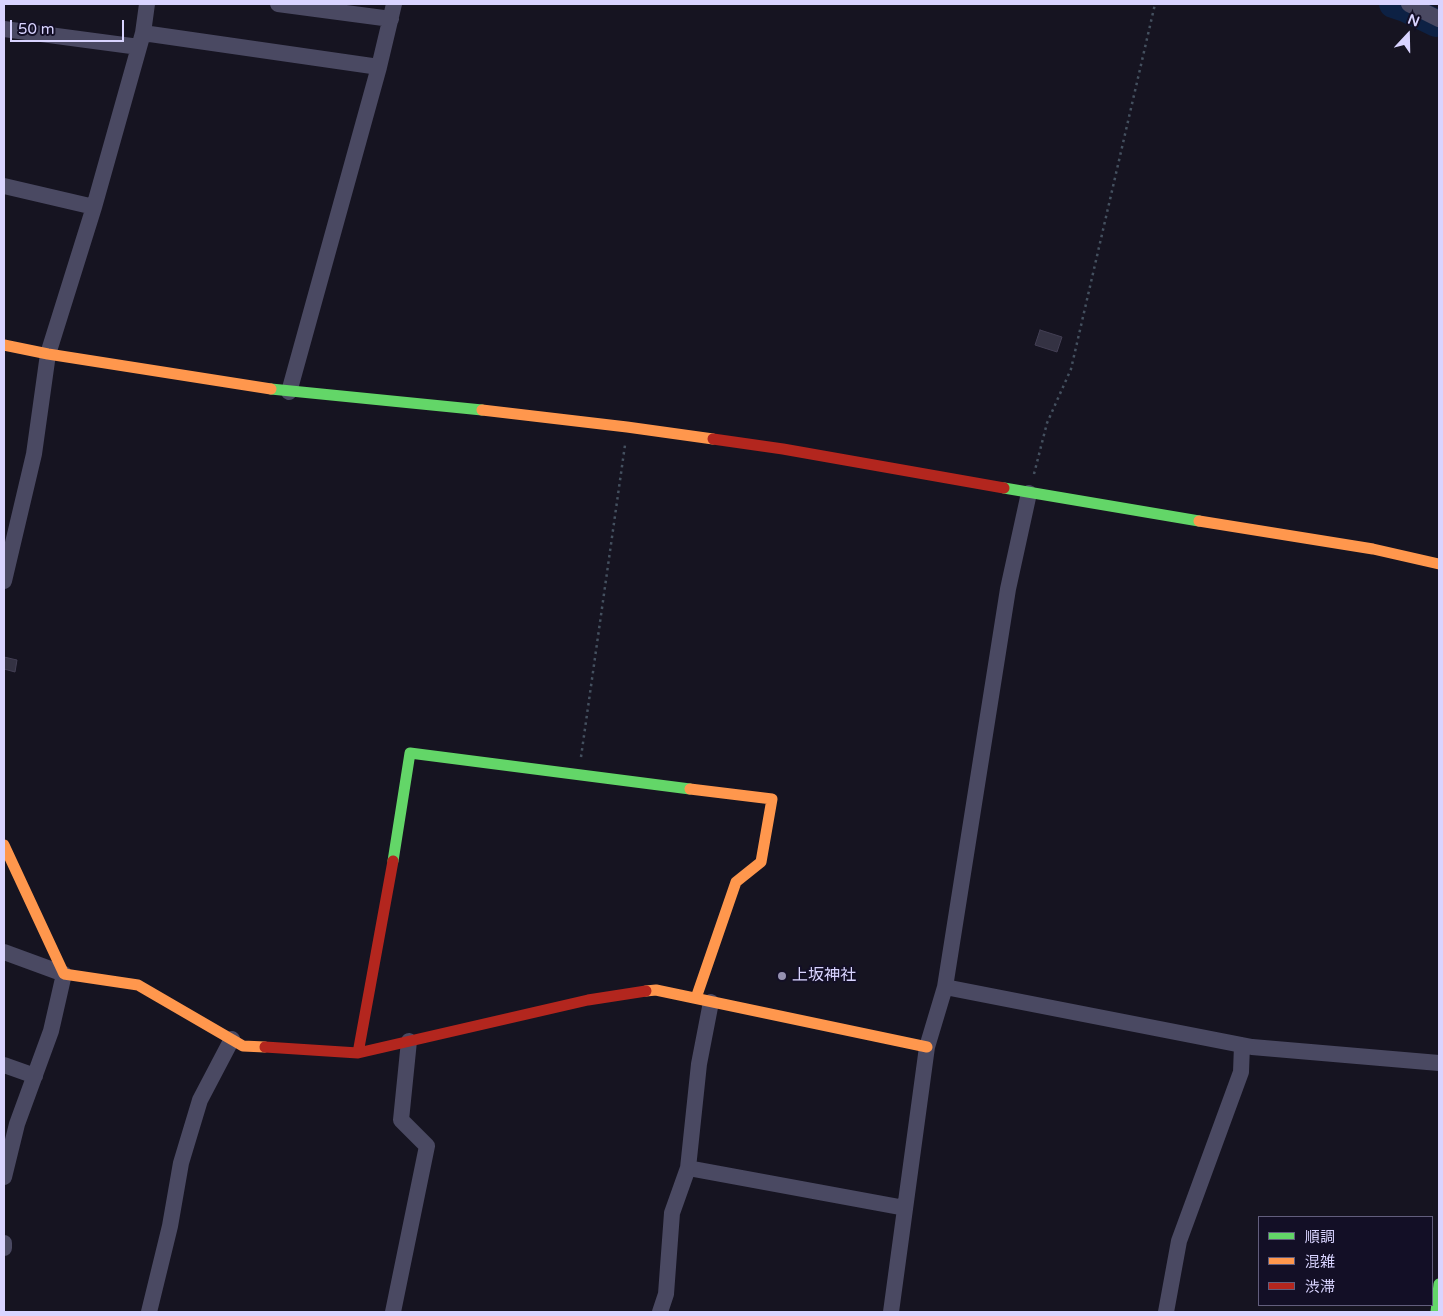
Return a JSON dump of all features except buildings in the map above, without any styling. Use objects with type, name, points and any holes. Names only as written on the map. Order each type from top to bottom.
[{"type":"street","points":[[4,581],[34,454],[48,354],[94,207],[141,40],[147,4]]},
{"type":"street","points":[[278,4],[393,12],[289,392]]},
{"type":"street","points":[[1409,4],[1439,19]]},
{"type":"street","points":[[4,29],[141,40],[379,67]]},
{"type":"street","points":[[4,186],[94,207]]},
{"type":"street","points":[[4,345],[48,354],[289,392],[447,406],[627,427],[783,449],[1029,493],[1373,549],[1439,564]]},
{"type":"street","points":[[891,1312],[927,1047],[945,987],[1008,589],[1029,493]]},
{"type":"street","points":[[358,1053],[388,896],[410,753],[772,798],[761,862],[736,882],[704,1000],[688,1168],[672,1213],[666,1294],[660,1312]]},
{"type":"street","points":[[4,845],[64,974],[51,1031],[17,1124],[4,1177]]},
{"type":"street","points":[[4,952],[64,974],[138,986],[243,1046],[358,1053],[588,1000],[656,990],[927,1047]]},
{"type":"street","points":[[945,987],[1242,1045],[1439,1062]]},
{"type":"street","points":[[149,1312],[170,1226],[182,1163],[200,1100],[232,1039]]},
{"type":"street","points":[[392,1312],[427,1146],[401,1120],[408,1040]]},
{"type":"street","points":[[1166,1312],[1179,1241],[1241,1072],[1242,1045]]},
{"type":"street","points":[[4,1065],[35,1076]]},
{"type":"street","points":[[688,1168],[905,1208]]},
{"type":"street","points":[[4,1243],[4,1248]]},
{"type":"street","points":[[1436,1312],[1436,1294],[1439,1284]]},
{"type":"path","points":[[1029,493],[1047,423],[1071,368],[1155,4]]},
{"type":"path","points":[[578,774],[627,427]]},
{"type":"waterway","points":[[1393,4],[1436,23]]},
{"type":"traffic: fast","points":[[271,389],[482,410]]},
{"type":"traffic: fast","points":[[1004,488],[1199,521]]},
{"type":"traffic: fast","points":[[393,861],[410,753],[690,789]]},
{"type":"traffic: fast","points":[[1436,1312],[1439,1284]]},
{"type":"traffic: slow","points":[[4,345],[48,354],[271,389]]},
{"type":"traffic: slow","points":[[482,410],[713,439]]},
{"type":"traffic: slow","points":[[1199,521],[1373,549],[1439,564]]},
{"type":"traffic: slow","points":[[690,789],[772,799],[761,862],[736,882],[696,998]]},
{"type":"traffic: slow","points":[[4,845],[64,974],[138,985],[243,1046],[265,1047]]},
{"type":"traffic: slow","points":[[646,991],[656,990],[927,1047]]},
{"type":"traffic: jam","points":[[713,439],[783,449],[1004,488]]},
{"type":"traffic: jam","points":[[358,1053],[393,861]]},
{"type":"traffic: jam","points":[[265,1047],[358,1053],[588,1000],[646,991]]},
{"type":"place","name":"上坂神社","points":[[782,976]]}]
